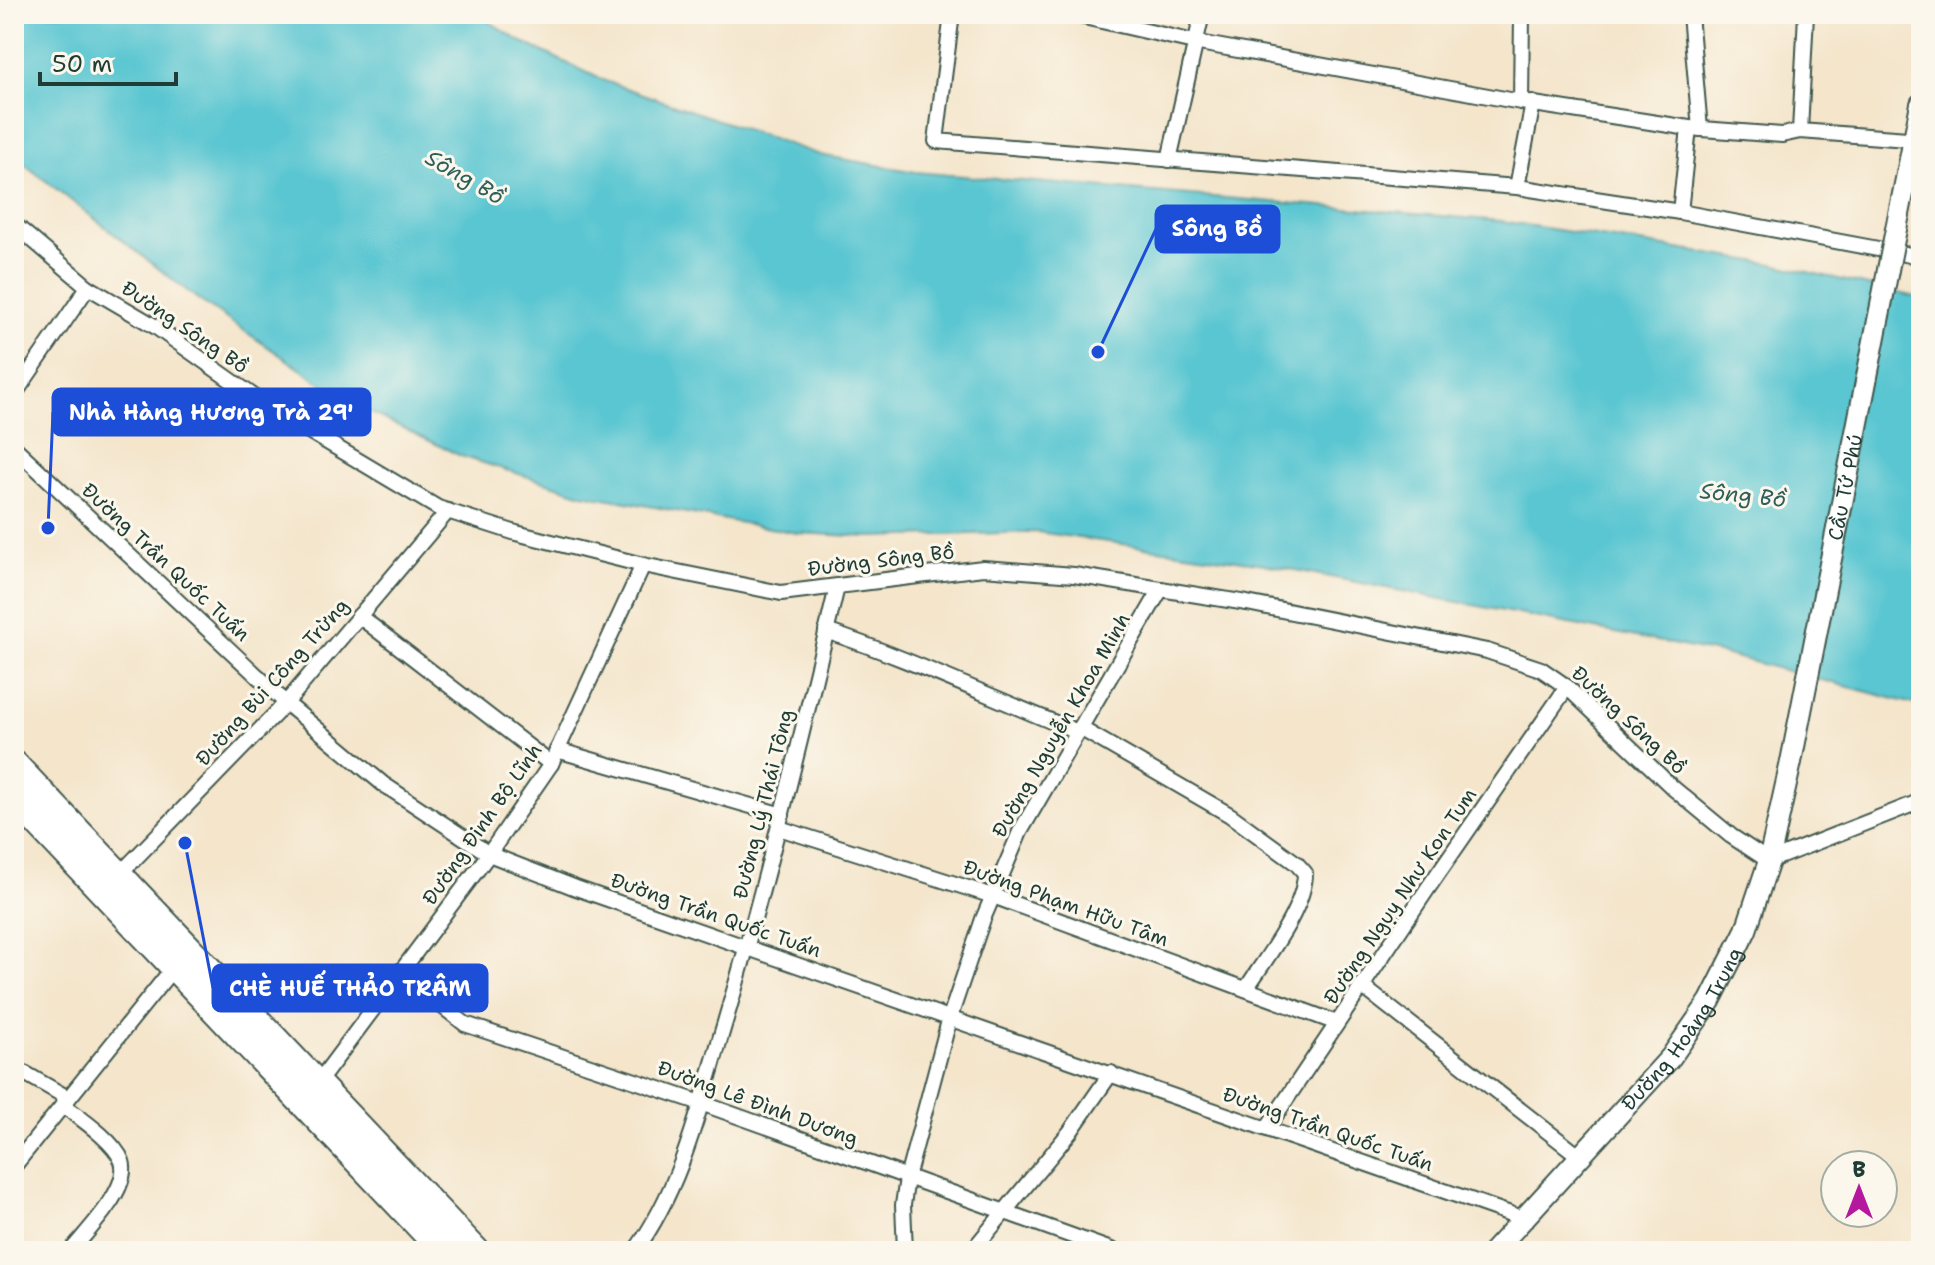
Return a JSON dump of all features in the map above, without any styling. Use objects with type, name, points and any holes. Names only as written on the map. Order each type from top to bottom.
[{"type":"highway","points":[[14,764],[476,1251]]},
{"type":"highway","points":[[14,798],[443,1251]]},
{"type":"main road","name":"Cầu Tứ Phú","points":[[1791,762],[1899,214],[1918,139],[1921,104]]},
{"type":"main road","name":"Đường Hoàng Trung","points":[[1494,1251],[1671,1057],[1710,1001],[1746,930],[1769,861],[1791,762]]},
{"type":"street","points":[[952,14],[936,141],[1517,187],[1680,212],[1921,257]]},
{"type":"street","points":[[1071,14],[1194,42],[1694,129],[1782,135],[1800,131],[1918,139]]},
{"type":"street","points":[[1169,160],[1202,14]]},
{"type":"street","points":[[1517,187],[1527,102],[1522,14]]},
{"type":"street","points":[[1680,212],[1694,129],[1690,14]]},
{"type":"street","points":[[1800,131],[1806,14]]},
{"type":"street","name":"Đường Sông Bồ","points":[[14,224],[88,287],[156,327],[270,408],[358,462],[448,511],[516,533],[643,565],[781,593],[983,568],[1074,575],[1247,603],[1487,651],[1541,669],[1567,687],[1673,788],[1731,836],[1769,861]]},
{"type":"street","points":[[14,395],[88,287]]},
{"type":"street","name":"Đường Trần Quốc Tuấn","points":[[14,447],[286,703],[383,784],[489,854],[576,888],[1522,1218]]},
{"type":"street","name":"Đường Bùi Công Trừng","points":[[119,875],[286,703],[448,511]]},
{"type":"street","name":"Đường Đinh Bộ Lĩnh","points":[[317,1084],[489,854],[554,757],[643,565]]},
{"type":"street","name":"Đường Lý Thái Tông","points":[[635,1251],[654,1225],[701,1103],[748,947],[781,822],[837,587]]},
{"type":"street","name":"Đường Nguyễn Khoa Minh","points":[[905,1251],[903,1205],[907,1178],[950,1017],[993,896],[1020,832],[1161,589]]},
{"type":"street","points":[[359,616],[554,757]]},
{"type":"street","points":[[826,631],[935,670],[986,696],[1079,730],[1230,815],[1296,863],[1305,873],[1305,888],[1246,989]]},
{"type":"street","name":"Đường Ngụy Như Kon Tum","points":[[1267,1128],[1567,687]]},
{"type":"street","name":"Đường Phạm Hữu Tâm","points":[[554,757],[781,822],[993,896],[1337,1023]]},
{"type":"street","points":[[1769,861],[1921,801]]},
{"type":"street","points":[[14,1166],[174,967]]},
{"type":"street","name":"Đường Lê Đình Dương","points":[[400,973],[465,1024],[701,1103],[1114,1251]]},
{"type":"street","points":[[1362,986],[1579,1156]]},
{"type":"street","points":[[14,1067],[66,1102],[122,1161],[119,1191],[71,1251]]},
{"type":"street","points":[[972,1251],[1070,1132],[1111,1073]]},
{"type":"water","name":"Sông Bồ","points":[[14,14],[477,14],[520,41],[605,81],[820,155],[916,172],[1501,221],[1773,264],[1921,298],[1921,706],[1723,654],[1264,564],[1037,532],[871,537],[797,533],[583,494],[461,456],[352,404],[199,300],[14,156]]},
{"type":"place","name":"Sông Bồ","points":[[1098,352]]},
{"type":"place","name":"Nhà Hàng Hương Trà 29'","points":[[48,528]]},
{"type":"place","name":"CHÈ HUẾ THẢO TRÂM","points":[[185,843]]}]
